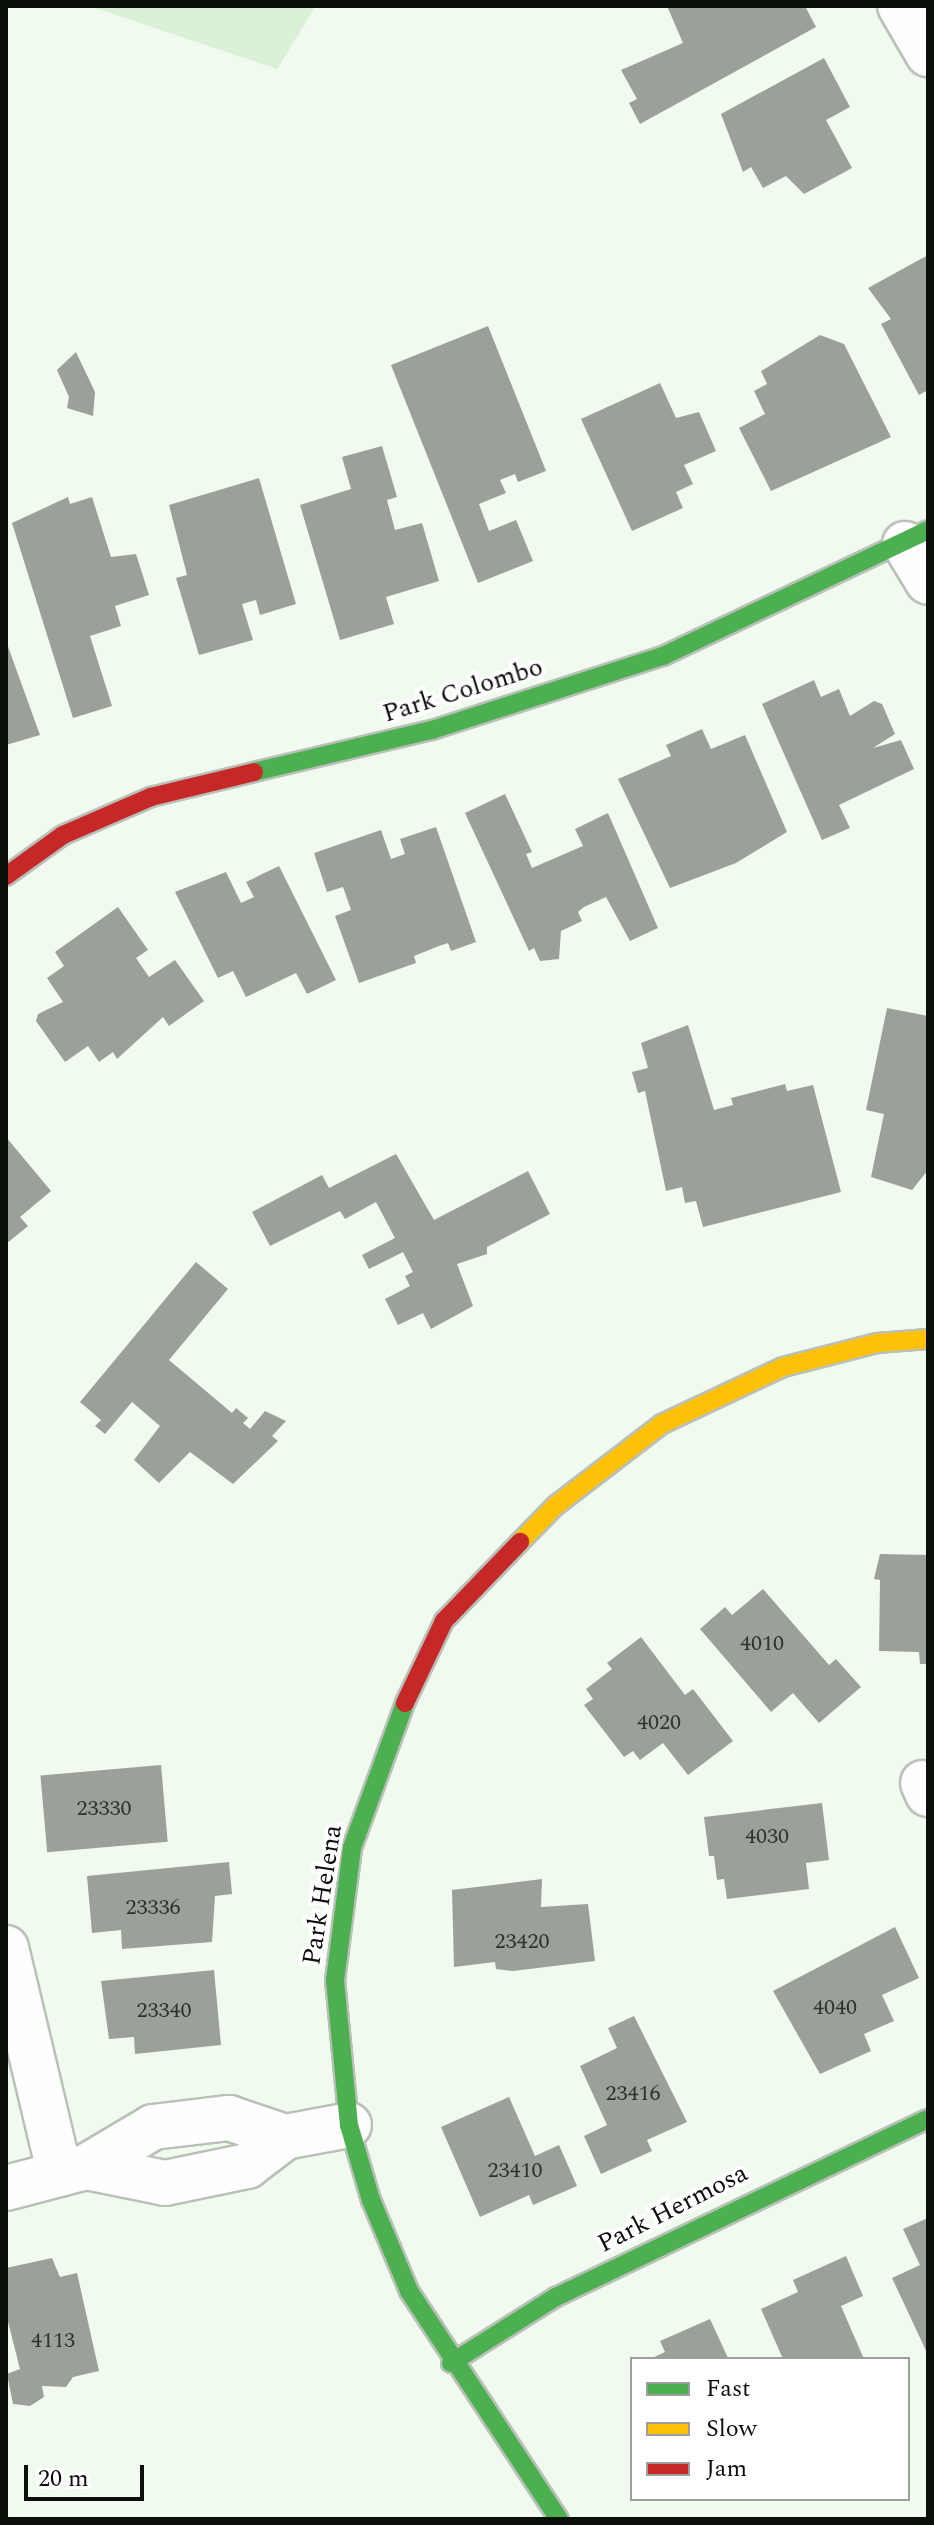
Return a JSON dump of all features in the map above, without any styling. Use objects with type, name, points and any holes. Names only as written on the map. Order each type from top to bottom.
[{"type":"street","points":[[900,6],[928,54]]},
{"type":"street","points":[[917,537],[928,582]]},
{"type":"street","name":"Park Colombo","points":[[6,876],[63,835],[151,797],[432,730],[663,656],[917,537]]},
{"type":"street","name":"Park Helena","points":[[559,2519],[451,2363],[409,2291],[371,2200],[349,2125],[335,1980],[352,1848],[391,1732],[444,1621],[555,1506],[662,1424],[783,1367],[877,1343],[928,1339]]},
{"type":"street","points":[[6,1948],[73,2170]]},
{"type":"street","points":[[6,2188],[73,2170],[153,2127],[229,2118],[285,2137]]},
{"type":"street","name":"Park Hermosa","points":[[451,2363],[556,2297],[928,2119]]},
{"type":"street","points":[[180,2123],[189,2177]]},
{"type":"street","points":[[73,2170],[165,2183],[247,2166],[285,2137],[349,2125]]},
{"type":"green space","points":[[89,6],[316,6],[277,69]]},
{"type":"building","points":[[667,6],[805,6],[816,27],[640,124],[629,103],[637,99],[621,70],[683,43]]},
{"type":"building","points":[[824,58],[850,107],[826,120],[852,168],[804,194],[786,176],[763,188],[751,167],[743,172],[721,114]]},
{"type":"building","points":[[928,255],[928,390],[919,395],[881,324],[891,319],[868,288]]},
{"type":"building","points":[[488,326],[546,471],[518,482],[515,474],[500,480],[506,493],[479,504],[489,531],[516,520],[533,561],[478,583],[391,365]]},
{"type":"building","points":[[820,335],[844,344],[891,437],[771,491],[739,428],[765,414],[754,391],[767,384],[761,371]]},
{"type":"building","points":[[76,352],[95,392],[93,416],[67,408],[69,397],[57,370]]},
{"type":"building","points":[[660,383],[676,418],[699,412],[716,451],[684,465],[693,484],[676,492],[683,508],[632,531],[581,419]]},
{"type":"building","points":[[382,446],[397,497],[387,500],[395,530],[422,523],[439,581],[386,597],[394,624],[340,640],[300,505],[351,489],[342,457]]},
{"type":"building","points":[[259,478],[296,604],[260,615],[256,600],[242,604],[253,640],[199,655],[176,578],[187,575],[169,505]]},
{"type":"building","points":[[68,497],[70,504],[92,497],[111,557],[136,554],[149,595],[115,606],[121,626],[90,636],[112,706],[73,718],[12,523]]},
{"type":"building","points":[[6,641],[40,735],[6,745]]},
{"type":"building","points":[[814,680],[821,697],[839,689],[850,716],[874,701],[882,704],[895,734],[873,748],[901,740],[914,769],[839,805],[850,828],[822,840],[762,704]]},
{"type":"building","points":[[702,729],[711,749],[745,735],[787,832],[736,863],[670,888],[618,779],[671,756],[666,745]]},
{"type":"building","points":[[505,794],[532,852],[526,854],[532,868],[583,846],[575,829],[608,813],[658,928],[630,941],[606,897],[584,907],[578,912],[582,921],[561,931],[559,959],[540,961],[534,948],[529,951],[465,813]]},
{"type":"building","points":[[436,827],[476,942],[451,951],[448,943],[439,946],[414,956],[416,963],[359,983],[335,916],[351,910],[343,887],[327,892],[314,853],[381,830],[391,859],[405,854],[400,839]]},
{"type":"building","points":[[279,866],[336,980],[307,994],[296,973],[246,997],[233,971],[218,978],[175,892],[226,872],[241,903],[254,897],[246,882]]},
{"type":"building","points":[[118,907],[148,950],[136,958],[149,977],[175,960],[204,1001],[169,1026],[163,1017],[117,1059],[113,1052],[99,1062],[88,1046],[65,1062],[36,1021],[38,1014],[63,1002],[47,978],[64,966],[55,952]]},
{"type":"building","points":[[887,1008],[928,1016],[928,1170],[912,1190],[871,1177],[884,1114],[866,1110]]},
{"type":"building","points":[[688,1025],[714,1110],[733,1105],[731,1098],[785,1084],[787,1091],[813,1085],[841,1192],[703,1227],[696,1201],[685,1203],[682,1187],[666,1191],[645,1091],[638,1093],[632,1072],[648,1068],[641,1043]]},
{"type":"building","points":[[6,1137],[51,1191],[20,1217],[28,1226],[6,1244]]},
{"type":"building","points":[[396,1154],[434,1220],[528,1171],[550,1214],[487,1247],[487,1254],[457,1264],[473,1306],[431,1329],[423,1313],[398,1325],[385,1299],[410,1286],[405,1276],[413,1272],[403,1252],[369,1269],[362,1255],[395,1238],[376,1202],[345,1219],[340,1211],[270,1246],[252,1212],[322,1175],[329,1188]]},
{"type":"building","points":[[196,1262],[228,1289],[169,1360],[232,1413],[236,1408],[248,1418],[243,1423],[250,1429],[265,1411],[286,1421],[272,1436],[278,1441],[233,1484],[190,1452],[159,1483],[134,1460],[160,1426],[132,1402],[105,1434],[95,1426],[101,1420],[80,1402]]},
{"type":"building","points":[[880,1554],[928,1555],[928,1664],[920,1664],[919,1652],[879,1651],[880,1580],[874,1579]]},
{"type":"building","points":[[763,1589],[829,1665],[836,1659],[861,1687],[819,1723],[793,1693],[771,1712],[700,1629],[725,1607],[732,1615]]},
{"type":"building","points":[[641,1637],[685,1695],[693,1689],[733,1741],[688,1775],[663,1743],[640,1760],[633,1751],[624,1757],[584,1705],[593,1699],[586,1689],[612,1669],[607,1663]]},
{"type":"building","points":[[161,1765],[168,1842],[47,1852],[40,1776]]},
{"type":"building","points":[[822,1803],[829,1860],[806,1863],[809,1889],[727,1899],[724,1879],[717,1880],[714,1856],[709,1856],[704,1817]]},
{"type":"building","points":[[229,1862],[232,1894],[215,1896],[212,1942],[122,1949],[121,1930],[92,1933],[87,1876]]},
{"type":"building","points":[[542,1879],[541,1907],[588,1904],[595,1961],[513,1971],[496,1969],[495,1962],[454,1967],[452,1890]]},
{"type":"building","points":[[895,1927],[919,1978],[882,1995],[894,2021],[864,2034],[871,2051],[820,2074],[773,1991]]},
{"type":"building","points":[[214,1970],[221,2045],[135,2054],[134,2037],[109,2039],[101,1981]]},
{"type":"building","points":[[634,2016],[687,2122],[647,2140],[652,2151],[601,2174],[584,2136],[607,2125],[580,2066],[617,2048],[608,2028]]},
{"type":"building","points":[[509,2097],[535,2156],[559,2145],[577,2186],[533,2205],[529,2195],[480,2217],[441,2127]]},
{"type":"building","points":[[928,2218],[928,2355],[892,2278],[920,2265],[903,2229]]},
{"type":"building","points":[[846,2256],[863,2296],[841,2306],[863,2357],[782,2357],[761,2309],[798,2292],[793,2280]]},
{"type":"building","points":[[52,2258],[60,2277],[77,2273],[99,2371],[73,2377],[66,2387],[42,2386],[44,2397],[30,2406],[13,2404],[7,2374],[20,2369],[6,2314],[6,2268]]},
{"type":"building","points":[[710,2319],[728,2357],[654,2357],[665,2352],[660,2341]]},
{"type":"traffic: fast","points":[[254,772],[432,730],[663,656],[928,530]]},
{"type":"traffic: fast","points":[[405,1703],[352,1848],[335,1980],[349,2125],[371,2200],[409,2291],[559,2519]]},
{"type":"traffic: fast","points":[[451,2363],[556,2297],[928,2119]]},
{"type":"traffic: slow","points":[[520,1542],[555,1506],[662,1424],[783,1367],[877,1343],[928,1339]]},
{"type":"traffic: jam","points":[[6,876],[63,835],[151,797],[254,772]]},
{"type":"traffic: jam","points":[[405,1703],[444,1621],[520,1542]]}]
